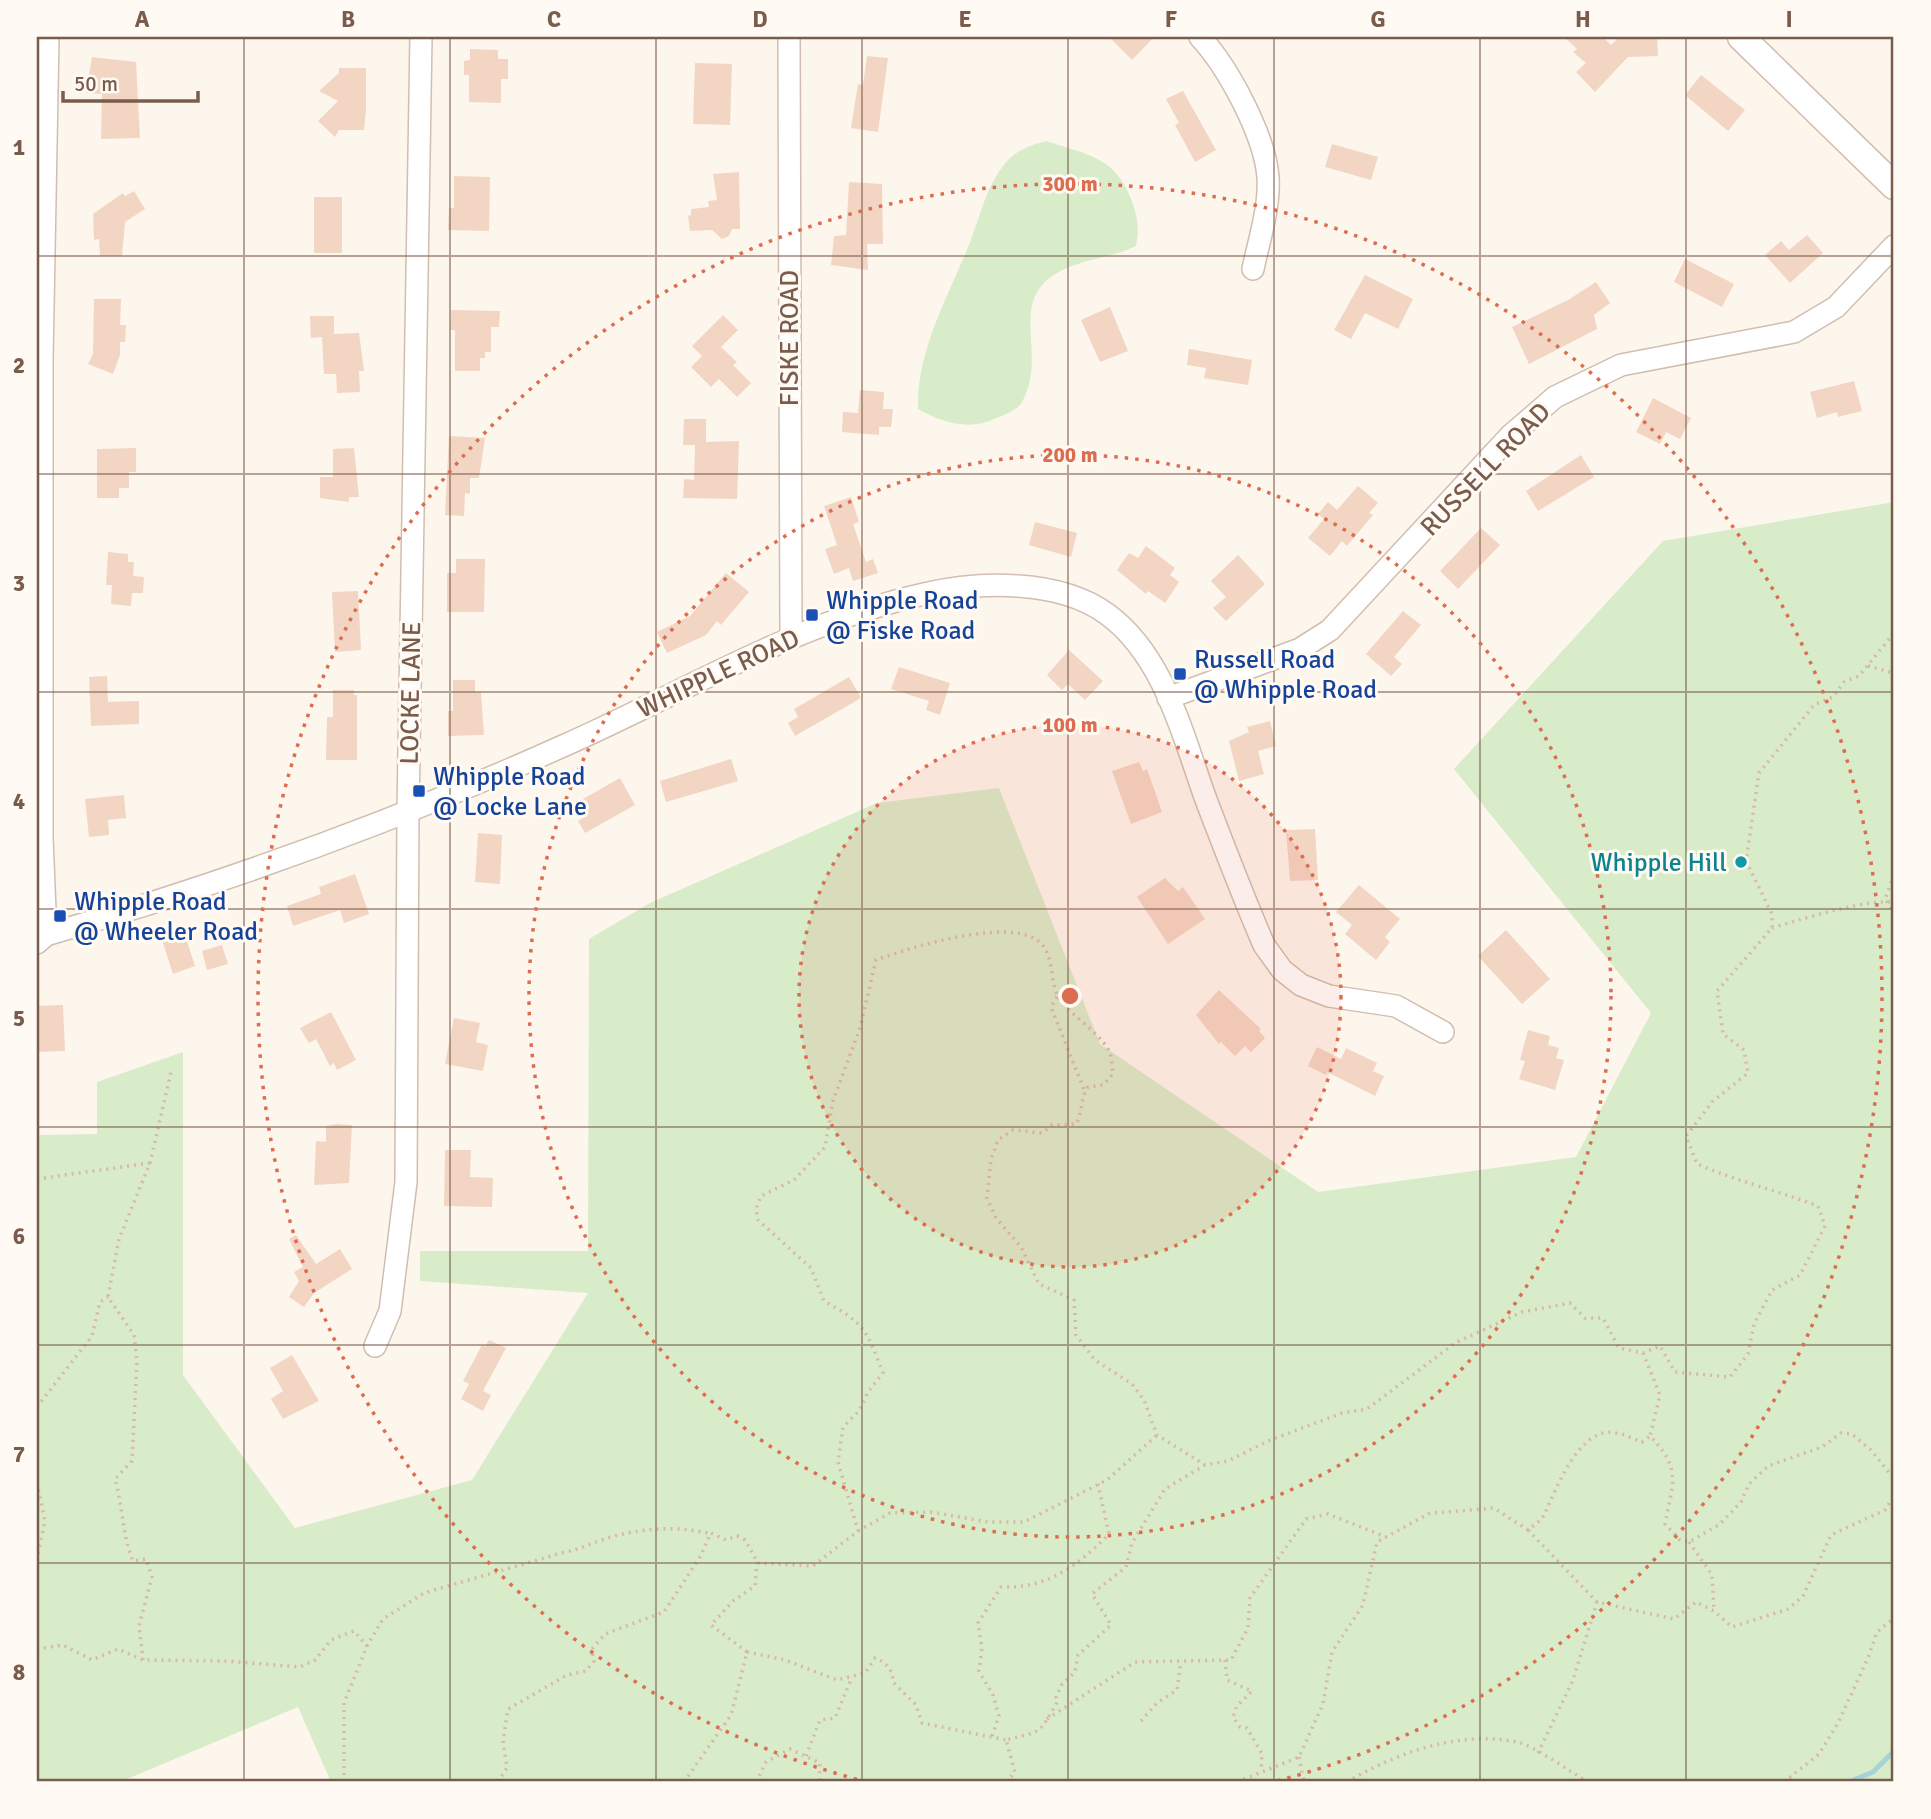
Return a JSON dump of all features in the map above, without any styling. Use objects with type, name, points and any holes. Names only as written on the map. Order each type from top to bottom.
[{"type":"street","points":[[41,939],[42,360],[48,37]]},
{"type":"street","name":"LOCKE LANE","points":[[374,1346],[390,1311],[406,1182],[408,811],[421,37]]},
{"type":"street","name":"FISKE ROAD","points":[[789,37],[791,639]]},
{"type":"street","points":[[1200,37],[1222,62],[1238,92],[1266,164],[1267,196],[1253,269]]},
{"type":"street","points":[[1741,37],[1894,186]]},
{"type":"street","name":"RUSSELL ROAD","points":[[1167,698],[1300,649],[1330,630],[1348,614],[1511,435],[1555,397],[1622,365],[1794,332],[1836,307],[1894,246]]},
{"type":"street","name":"WHIPPLE ROAD","points":[[41,939],[144,906],[408,811],[567,744],[730,664],[852,613],[926,593],[978,587],[1048,591],[1088,604],[1115,621],[1146,657],[1167,698],[1237,882],[1264,945],[1282,970],[1301,985],[1321,994],[1396,1006],[1443,1032]]},
{"type":"path","points":[[1772,928],[1772,914],[1746,861],[1759,773],[1814,705],[1833,697],[1844,682],[1859,676],[1894,633]]},
{"type":"path","points":[[1868,666],[1894,673]]},
{"type":"path","points":[[1885,899],[1894,874]]},
{"type":"path","points":[[1885,899],[1894,912]]},
{"type":"path","points":[[344,1782],[344,1703],[367,1647],[383,1619],[424,1593],[582,1550],[616,1536],[675,1527],[711,1533],[726,1540],[737,1536],[745,1540],[758,1563],[755,1586],[733,1601],[711,1625],[747,1652],[785,1660],[837,1680],[865,1673],[875,1658],[884,1661],[893,1682],[916,1705],[922,1723],[1006,1740],[1023,1734],[1035,1735],[1058,1701],[1055,1697],[1062,1684],[1074,1672],[1078,1655],[1111,1625],[1092,1594],[1126,1567],[1132,1543],[1165,1489],[1205,1465],[1219,1460],[1228,1461],[1268,1441],[1342,1413],[1367,1409],[1455,1343],[1522,1312],[1570,1303],[1585,1318],[1603,1318],[1619,1348],[1643,1353],[1660,1346],[1675,1372],[1730,1377],[1748,1354],[1754,1324],[1772,1290],[1800,1275],[1825,1226],[1818,1206],[1775,1190],[1738,1181],[1697,1164],[1686,1136],[1713,1101],[1748,1073],[1744,1050],[1723,1034],[1717,990],[1772,928],[1819,913],[1837,912],[1885,899],[1894,903]]},
{"type":"path","points":[[858,1531],[838,1462],[843,1427],[859,1411],[868,1392],[883,1373],[869,1338],[854,1318],[824,1301],[811,1268],[758,1220],[756,1209],[761,1196],[794,1180],[825,1147],[833,1101],[860,1028],[876,960],[914,947],[1017,931],[1044,947],[1058,997],[1110,1052],[1113,1074],[1103,1085],[1088,1087],[1083,1112],[1076,1124],[1052,1125],[1042,1133],[1013,1130],[998,1140],[991,1159],[987,1198],[996,1218],[1021,1247],[1039,1284],[1074,1300],[1076,1335],[1096,1360],[1132,1384],[1144,1400],[1157,1435],[1205,1465]]},
{"type":"path","points":[[1058,997],[1051,1007],[1085,1092]]},
{"type":"path","points":[[143,1660],[139,1626],[152,1577],[146,1559],[134,1561],[125,1540],[122,1506],[115,1479],[132,1461],[136,1348],[134,1335],[108,1297],[119,1239],[150,1163],[171,1072]]},
{"type":"path","points":[[37,1179],[150,1163]]},
{"type":"path","points":[[37,1407],[92,1336],[100,1302],[108,1297]]},
{"type":"path","points":[[1528,1530],[1543,1518],[1555,1486],[1585,1443],[1597,1435],[1614,1432],[1642,1442],[1650,1436],[1660,1395],[1643,1353]]},
{"type":"path","points":[[1689,1542],[1720,1524],[1741,1502],[1749,1483],[1768,1466],[1822,1447],[1842,1433],[1852,1434],[1871,1450],[1894,1479]]},
{"type":"path","points":[[758,1563],[813,1566],[858,1531],[890,1513],[931,1512],[988,1522],[1024,1521],[1098,1485],[1157,1435]]},
{"type":"path","points":[[1650,1436],[1669,1455],[1674,1474],[1665,1524],[1681,1540],[1689,1542],[1713,1575],[1714,1611]]},
{"type":"path","points":[[37,1483],[45,1521],[37,1558]]},
{"type":"path","points":[[992,1736],[999,1716],[993,1696],[979,1671],[982,1648],[978,1623],[1001,1587],[1015,1587],[1046,1580],[1082,1562],[1109,1534],[1098,1485]]},
{"type":"path","points":[[1304,1782],[1299,1757],[1323,1704],[1332,1652],[1363,1605],[1377,1542],[1430,1513],[1494,1508],[1528,1530],[1597,1602],[1674,1619],[1696,1602],[1714,1611],[1732,1627],[1788,1609],[1803,1596],[1830,1535],[1885,1510],[1894,1496]]},
{"type":"path","points":[[1047,1718],[1135,1662],[1231,1660],[1248,1628],[1250,1598],[1306,1519],[1328,1514],[1386,1537]]},
{"type":"path","points":[[498,1782],[506,1769],[503,1741],[508,1709],[567,1675],[586,1671],[594,1661],[592,1649],[605,1634],[664,1612],[700,1557],[711,1533]]},
{"type":"path","points":[[1538,1753],[1573,1680],[1597,1602]]},
{"type":"path","points":[[1783,1782],[1819,1755],[1838,1723],[1877,1632],[1894,1618]]},
{"type":"path","points":[[37,1649],[63,1645],[92,1660],[118,1650],[143,1660],[226,1661],[300,1667],[315,1660],[331,1640],[354,1631],[367,1647]]},
{"type":"path","points":[[684,1782],[732,1715],[747,1652]]},
{"type":"path","points":[[1225,1660],[1227,1680],[1252,1691],[1237,1706],[1233,1717],[1240,1727],[1247,1728],[1262,1754],[1261,1770]]},
{"type":"path","points":[[1141,1721],[1157,1703],[1177,1690],[1181,1661]]},
{"type":"path","points":[[806,1756],[820,1720],[835,1718],[852,1677]]},
{"type":"path","points":[[1006,1740],[1015,1772],[1006,1782]]},
{"type":"path","points":[[1347,1782],[1377,1764],[1452,1740],[1519,1742],[1587,1782]]},
{"type":"path","points":[[756,1782],[766,1762],[790,1749],[820,1763],[819,1782]]},
{"type":"path","points":[[1237,1782],[1261,1770],[1299,1757]]},
{"type":"green space","points":[[1046,141],[1100,160],[1119,176],[1136,215],[1136,246],[1071,266],[1048,279],[1039,289],[1031,312],[1030,380],[1024,399],[1018,407],[985,423],[965,425],[936,418],[918,409],[923,365],[936,321],[995,178],[1008,160],[1017,153]]},
{"type":"green space","name":"Whipple Hill","points":[[1894,502],[1894,1782],[331,1782],[298,1707],[120,1782],[37,1782],[37,1135],[97,1134],[97,1082],[183,1052],[183,1375],[295,1528],[472,1480],[588,1293],[420,1281],[420,1251],[588,1251],[589,939],[650,903],[877,803],[999,788],[1100,1044],[1318,1192],[1576,1157],[1651,1013],[1454,769],[1663,541]]},
{"type":"building","points":[[1109,37],[1154,37],[1132,60]]},
{"type":"building","points":[[1564,37],[1603,37],[1611,45],[1619,37],[1657,37],[1658,56],[1628,57],[1595,92],[1576,72],[1586,63],[1573,52],[1577,49]]},
{"type":"building","points":[[470,49],[498,50],[498,59],[508,59],[508,79],[501,79],[501,103],[469,102],[469,75],[464,75],[464,61],[470,60]]},
{"type":"building","points":[[867,56],[888,58],[878,132],[851,128],[858,84],[863,85]]},
{"type":"building","points":[[92,57],[136,62],[140,138],[101,139],[102,94],[86,93]]},
{"type":"building","points":[[695,63],[732,64],[730,125],[693,124]]},
{"type":"building","points":[[339,68],[366,68],[366,109],[364,130],[339,130],[335,137],[318,121],[338,101],[319,91],[339,73]]},
{"type":"building","points":[[1701,75],[1745,110],[1728,131],[1685,95]]},
{"type":"building","points":[[1183,91],[1216,150],[1195,162],[1175,125],[1179,123],[1166,99]]},
{"type":"building","points":[[1332,144],[1378,157],[1371,180],[1325,167]]},
{"type":"building","points":[[739,172],[740,229],[732,229],[729,236],[722,239],[712,230],[690,231],[688,216],[691,215],[691,209],[709,207],[708,201],[717,200],[713,174]]},
{"type":"building","points":[[454,176],[490,177],[489,231],[448,230],[449,208],[454,208]]},
{"type":"building","points":[[849,182],[882,184],[883,244],[867,244],[868,270],[831,265],[834,236],[846,235]]},
{"type":"building","points":[[134,191],[145,209],[125,222],[122,256],[100,256],[99,239],[94,240],[93,214],[123,193],[125,196]]},
{"type":"building","points":[[314,197],[342,197],[342,253],[314,253]]},
{"type":"building","points":[[1807,235],[1823,253],[1790,283],[1765,255],[1781,241],[1789,250]]},
{"type":"building","points":[[1685,259],[1734,284],[1722,307],[1674,282]]},
{"type":"building","points":[[1365,275],[1413,299],[1398,329],[1365,313],[1351,339],[1334,330]]},
{"type":"building","points":[[1596,282],[1610,303],[1594,315],[1597,329],[1529,364],[1512,327],[1568,300]]},
{"type":"building","points":[[94,299],[121,299],[120,325],[126,325],[125,342],[120,342],[120,355],[113,374],[88,364],[93,354]]},
{"type":"building","points":[[1110,307],[1128,351],[1100,362],[1081,320]]},
{"type":"building","points":[[451,310],[500,311],[499,327],[491,327],[491,352],[485,352],[485,358],[480,358],[480,371],[455,371],[455,330],[450,330]]},
{"type":"building","points":[[723,315],[738,330],[721,347],[737,362],[733,365],[751,383],[737,397],[719,379],[711,387],[691,367],[702,356],[692,346]]},
{"type":"building","points":[[310,316],[334,316],[334,334],[359,333],[364,371],[359,371],[360,392],[337,393],[336,374],[324,374],[322,337],[311,338]]},
{"type":"building","points":[[1189,349],[1252,360],[1248,385],[1204,378],[1206,368],[1187,365]]},
{"type":"building","points":[[1854,381],[1862,411],[1838,417],[1837,412],[1817,418],[1810,392]]},
{"type":"building","points":[[860,390],[884,392],[883,409],[893,409],[891,427],[879,427],[879,435],[842,432],[843,412],[858,413]]},
{"type":"building","points":[[1653,398],[1691,418],[1680,439],[1666,432],[1660,444],[1636,432]]},
{"type":"building","points":[[684,419],[706,419],[706,442],[739,441],[737,499],[683,498],[684,479],[694,480],[695,445],[683,445]]},
{"type":"building","points":[[449,436],[485,438],[479,478],[470,478],[470,494],[465,493],[464,516],[445,515]]},
{"type":"building","points":[[136,448],[136,472],[129,472],[129,488],[119,488],[119,498],[97,498],[97,449]]},
{"type":"building","points":[[354,448],[359,497],[349,497],[349,502],[320,498],[320,477],[333,477],[333,449]]},
{"type":"building","points":[[1581,455],[1594,477],[1538,511],[1526,491]]},
{"type":"building","points":[[1358,486],[1378,503],[1369,513],[1373,515],[1347,546],[1342,541],[1330,556],[1308,538],[1324,519],[1318,514],[1328,502],[1337,510]]},
{"type":"building","points":[[851,497],[859,522],[853,524],[866,562],[873,559],[878,573],[853,581],[849,568],[834,574],[825,549],[837,545],[824,506]]},
{"type":"building","points":[[1035,522],[1077,533],[1071,557],[1029,545]]},
{"type":"building","points":[[1481,528],[1500,545],[1458,589],[1440,571]]},
{"type":"building","points":[[1146,546],[1175,568],[1170,575],[1179,582],[1165,603],[1148,591],[1146,594],[1117,570],[1129,553],[1138,558]]},
{"type":"building","points":[[108,552],[128,554],[128,562],[134,562],[133,576],[144,577],[143,593],[132,593],[131,606],[111,604],[112,585],[106,585]]},
{"type":"building","points":[[1238,555],[1265,584],[1226,621],[1213,608],[1226,597],[1211,581]]},
{"type":"building","points":[[456,559],[485,559],[484,612],[447,612],[447,573],[456,573]]},
{"type":"building","points":[[726,573],[749,592],[721,625],[717,621],[706,635],[667,653],[657,632],[690,616]]},
{"type":"building","points":[[358,591],[361,650],[335,652],[332,592]]},
{"type":"building","points":[[1403,611],[1421,625],[1394,657],[1402,664],[1391,676],[1366,654]]},
{"type":"building","points":[[1069,650],[1103,681],[1085,700],[1068,684],[1062,690],[1047,675]]},
{"type":"building","points":[[899,667],[950,683],[940,715],[926,710],[929,701],[891,689]]},
{"type":"building","points":[[107,676],[108,702],[139,701],[139,724],[91,726],[89,677]]},
{"type":"building","points":[[849,677],[861,698],[795,736],[788,723],[798,717],[794,709]]},
{"type":"building","points":[[453,680],[475,680],[475,692],[481,692],[484,735],[448,736],[448,711],[453,711]]},
{"type":"building","points":[[333,690],[354,690],[354,695],[357,695],[357,760],[326,760],[327,717],[333,717]]},
{"type":"building","points":[[1270,721],[1276,746],[1258,751],[1264,774],[1239,781],[1229,741],[1249,732],[1247,727]]},
{"type":"building","points":[[731,759],[738,781],[666,802],[660,781]]},
{"type":"building","points":[[1139,762],[1143,771],[1147,769],[1162,812],[1131,824],[1112,771]]},
{"type":"building","points":[[620,778],[635,805],[585,833],[578,821],[584,817],[576,803]]},
{"type":"building","points":[[124,795],[126,818],[108,820],[109,835],[89,837],[85,799]]},
{"type":"building","points":[[1315,829],[1318,880],[1290,881],[1286,830]]},
{"type":"building","points":[[478,833],[502,835],[500,884],[475,882]]},
{"type":"building","points":[[355,874],[369,914],[344,923],[340,910],[293,926],[287,906],[321,894],[319,887]]},
{"type":"building","points":[[1165,878],[1178,891],[1183,887],[1205,919],[1168,944],[1137,897]]},
{"type":"building","points":[[1359,885],[1400,919],[1385,937],[1390,942],[1376,960],[1345,934],[1352,925],[1336,912]]},
{"type":"building","points":[[1506,930],[1550,979],[1522,1004],[1478,956]]},
{"type":"building","points":[[184,932],[195,966],[173,974],[162,940]]},
{"type":"building","points":[[222,945],[228,964],[207,970],[202,951]]},
{"type":"building","points":[[1219,990],[1261,1029],[1259,1031],[1265,1038],[1251,1052],[1245,1046],[1235,1056],[1221,1042],[1219,1044],[1196,1015]]},
{"type":"building","points":[[63,1005],[65,1051],[37,1052],[37,1006]]},
{"type":"building","points":[[331,1012],[356,1060],[337,1070],[334,1063],[330,1066],[316,1039],[309,1043],[300,1028]]},
{"type":"building","points":[[454,1018],[480,1023],[476,1042],[488,1045],[483,1071],[445,1064]]},
{"type":"building","points":[[1528,1030],[1550,1036],[1548,1045],[1559,1048],[1556,1058],[1564,1060],[1555,1090],[1519,1079],[1525,1061],[1520,1060]]},
{"type":"building","points":[[1317,1047],[1341,1059],[1346,1048],[1377,1063],[1373,1071],[1384,1076],[1375,1096],[1327,1072],[1326,1075],[1308,1066]]},
{"type":"building","points":[[352,1125],[349,1183],[314,1185],[316,1141],[326,1142],[326,1126]]},
{"type":"building","points":[[445,1150],[471,1150],[470,1177],[493,1178],[492,1207],[444,1206]]},
{"type":"building","points":[[296,1235],[316,1264],[340,1249],[352,1269],[314,1293],[304,1307],[289,1297],[299,1281],[294,1272],[303,1267],[289,1239]]},
{"type":"building","points":[[489,1340],[506,1348],[483,1391],[491,1395],[483,1411],[461,1399],[469,1384],[463,1381],[482,1345],[485,1347]]},
{"type":"building","points":[[292,1355],[319,1401],[283,1419],[271,1399],[283,1391],[270,1368]]},
{"type":"waterway","points":[[1849,1782],[1873,1772],[1894,1751]]},
{"type":"place","name":"Whipple Road @ Fiske Road","points":[[812,615]]},
{"type":"place","name":"Russell Road @ Whipple Road","points":[[1180,674]]},
{"type":"place","name":"Whipple Road @ Locke Lane","points":[[419,791]]},
{"type":"place","name":"Whipple Hill","points":[[1741,862]]},
{"type":"place","name":"Whipple Road @ Wheeler Road","points":[[60,916]]}]
